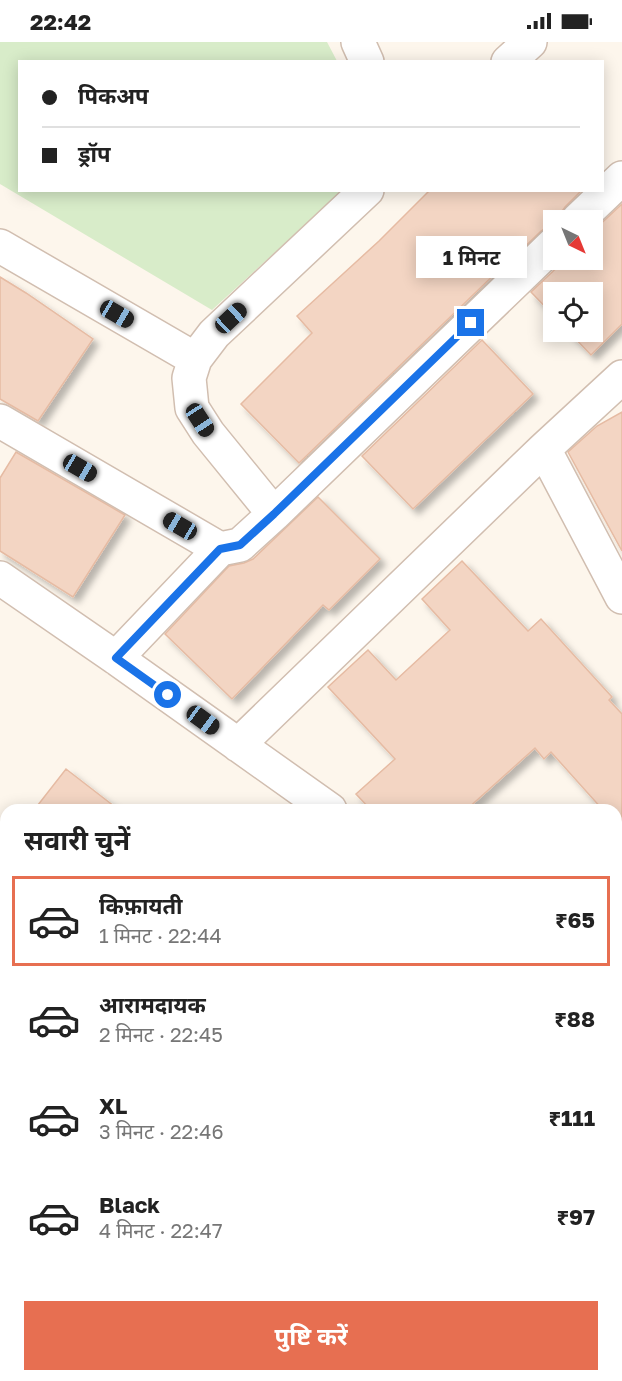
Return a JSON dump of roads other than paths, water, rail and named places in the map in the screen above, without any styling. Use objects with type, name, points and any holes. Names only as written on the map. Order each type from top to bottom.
[{"type":"street","points":[[358,42],[366,60]]},
{"type":"street","points":[[494,42],[501,60]]},
{"type":"street","points":[[510,60],[530,42]]},
{"type":"street","points":[[588,210],[622,178]]},
{"type":"street","points":[[274,514],[208,433],[192,408],[189,378],[195,359],[214,334],[365,192]]},
{"type":"street","points":[[0,246],[195,359]]},
{"type":"street","points":[[116,658],[220,549],[240,545],[543,255]]},
{"type":"street","points":[[238,745],[544,449],[622,377]]},
{"type":"street","points":[[0,421],[220,549]]},
{"type":"street","points":[[544,449],[622,597]]},
{"type":"street","points":[[0,578],[322,804]]}]
